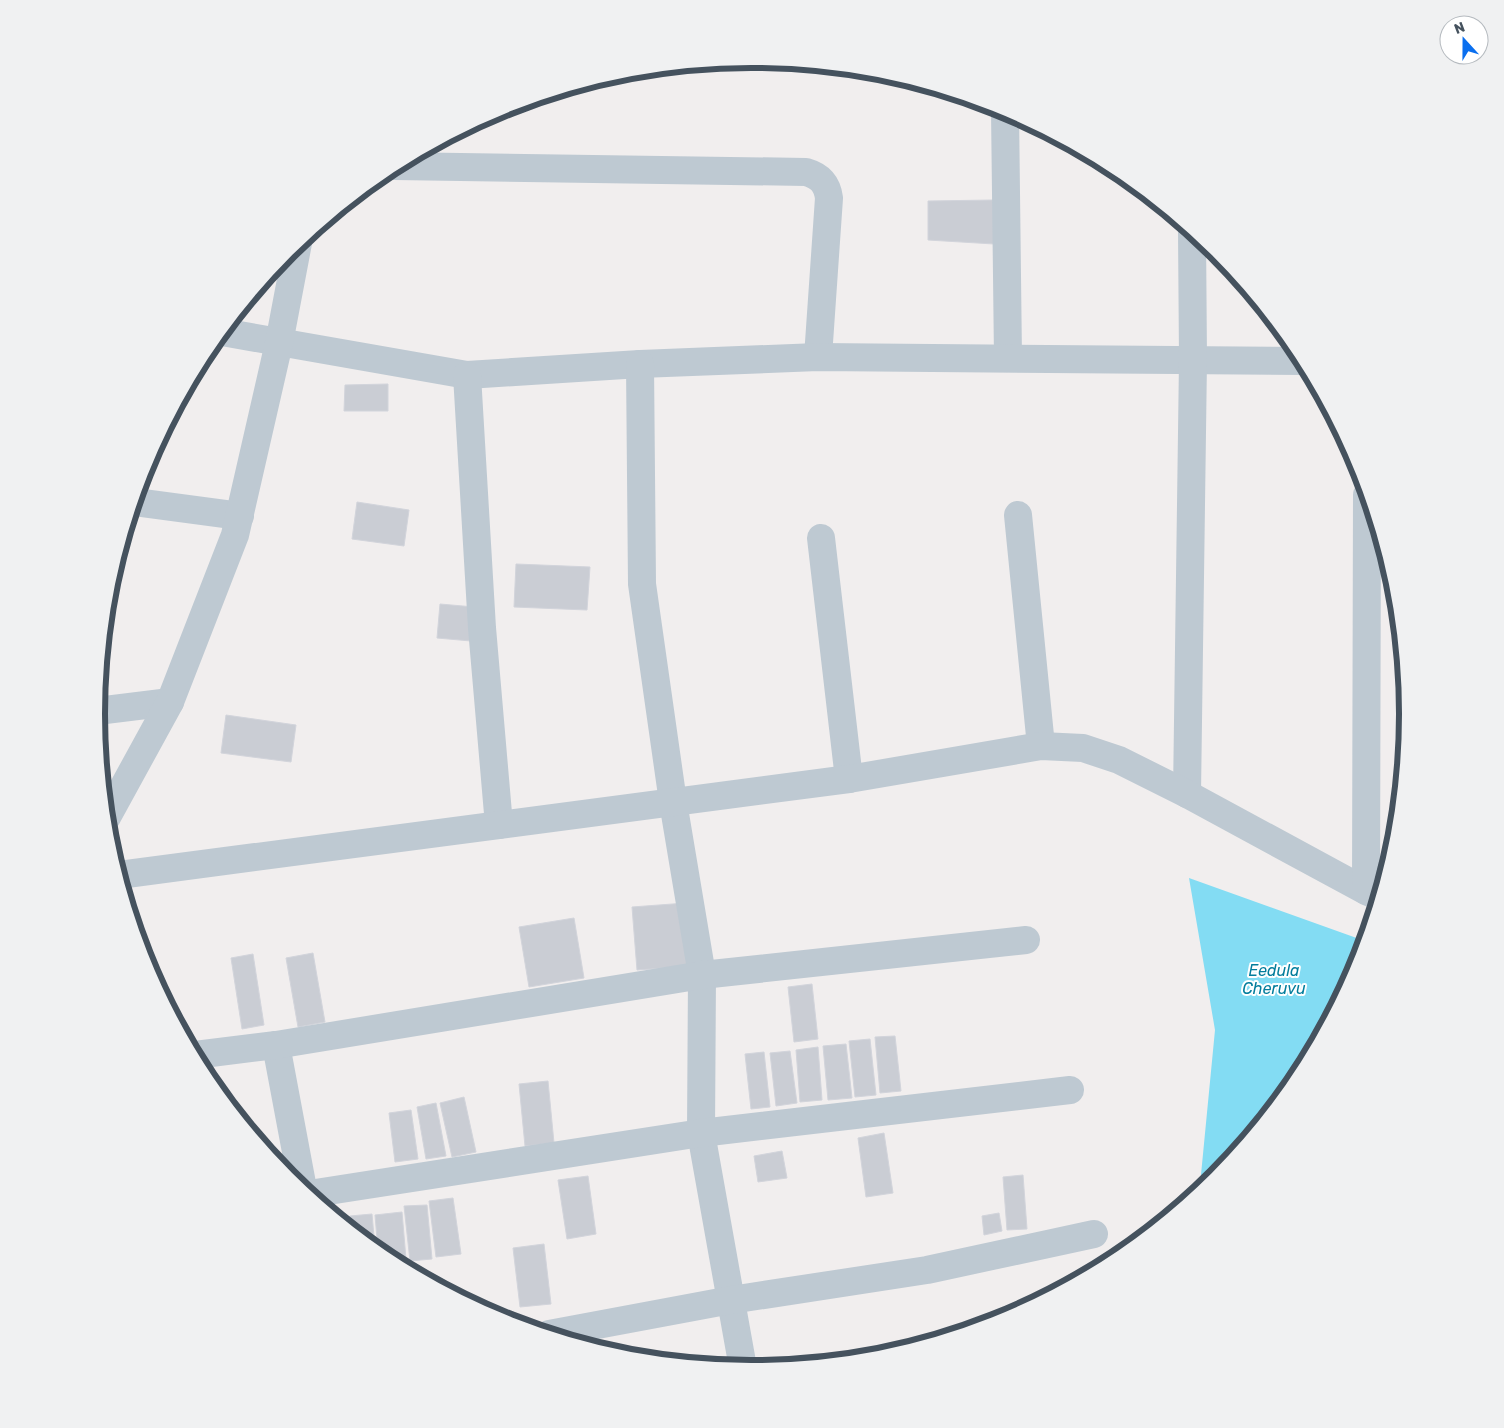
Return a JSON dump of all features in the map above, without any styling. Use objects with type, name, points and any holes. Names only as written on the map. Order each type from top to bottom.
[{"type":"street","points":[[1005,120],[1008,358]]},
{"type":"street","points":[[409,166],[806,172],[816,175],[828,189],[829,198],[818,357]]},
{"type":"street","points":[[1188,794],[1193,360],[1192,241]]},
{"type":"street","points":[[112,807],[170,702],[235,535],[279,343],[295,257]]},
{"type":"street","points":[[229,333],[466,375],[640,364],[818,357],[1293,360]]},
{"type":"street","points":[[640,364],[642,584],[702,975],[701,1133],[742,1360]]},
{"type":"street","points":[[466,375],[482,628],[499,825]]},
{"type":"street","points":[[141,503],[240,516]]},
{"type":"street","points":[[1018,515],[1041,746]]},
{"type":"street","points":[[126,874],[849,779],[1041,746],[1083,748],[1119,760],[1188,794],[1372,893],[1375,551],[1373,537]]},
{"type":"street","points":[[821,538],[849,779]]},
{"type":"street","points":[[105,710],[170,702]]},
{"type":"street","points":[[202,1054],[276,1045],[702,975],[1026,940]]},
{"type":"street","points":[[276,1045],[302,1177]]},
{"type":"street","points":[[318,1193],[701,1133],[1070,1090]]},
{"type":"street","points":[[563,1331],[731,1300],[927,1270],[1094,1234]]},
{"type":"water","name":"Eedula Cheruvu","points":[[1189,878],[1358,938],[1332,1000],[1290,1073],[1265,1108],[1238,1140],[1201,1179],[1215,1030]]},
{"type":"building","points":[[993,200],[994,244],[928,240],[928,201]]},
{"type":"building","points":[[388,384],[388,411],[344,411],[345,385]]},
{"type":"building","points":[[357,502],[409,510],[404,546],[352,539]]},
{"type":"building","points":[[516,564],[590,567],[587,610],[514,607]]},
{"type":"building","points":[[440,604],[474,607],[471,641],[437,638]]},
{"type":"building","points":[[226,715],[296,725],[291,762],[221,753]]},
{"type":"building","points":[[686,903],[691,966],[637,970],[632,907]]},
{"type":"building","points":[[574,918],[584,978],[529,987],[519,927]]},
{"type":"building","points":[[313,953],[325,1022],[298,1027],[286,958]]},
{"type":"building","points":[[253,954],[264,1025],[242,1029],[231,958]]},
{"type":"building","points":[[812,984],[818,1039],[794,1042],[788,987]]},
{"type":"building","points":[[895,1036],[901,1091],[880,1093],[875,1037]]},
{"type":"building","points":[[870,1039],[876,1095],[855,1097],[849,1041]]},
{"type":"building","points":[[846,1044],[852,1098],[828,1100],[823,1046]]},
{"type":"building","points":[[818,1047],[822,1100],[800,1102],[796,1050]]},
{"type":"building","points":[[790,1051],[797,1103],[776,1106],[770,1053]]},
{"type":"building","points":[[764,1052],[770,1107],[751,1109],[745,1054]]},
{"type":"building","points":[[548,1081],[554,1143],[525,1146],[519,1084]]},
{"type":"building","points":[[464,1097],[476,1152],[452,1157],[440,1103]]},
{"type":"building","points":[[436,1103],[446,1156],[426,1159],[417,1107]]},
{"type":"building","points":[[411,1110],[418,1159],[395,1162],[389,1113]]},
{"type":"building","points":[[884,1133],[893,1193],[866,1197],[858,1138]]},
{"type":"building","points":[[782,1151],[787,1178],[758,1182],[754,1156]]},
{"type":"building","points":[[1023,1175],[1027,1229],[1007,1230],[1003,1177]]},
{"type":"building","points":[[588,1176],[596,1234],[567,1239],[558,1180]]},
{"type":"building","points":[[453,1198],[461,1254],[436,1257],[429,1201]]},
{"type":"building","points":[[427,1205],[432,1259],[410,1261],[404,1206]]},
{"type":"building","points":[[402,1212],[406,1259],[377,1241],[375,1215]]},
{"type":"building","points":[[999,1213],[1002,1231],[984,1235],[982,1216]]},
{"type":"building","points":[[372,1214],[374,1239],[350,1221],[350,1216]]},
{"type":"building","points":[[544,1244],[551,1304],[520,1307],[513,1248]]}]
